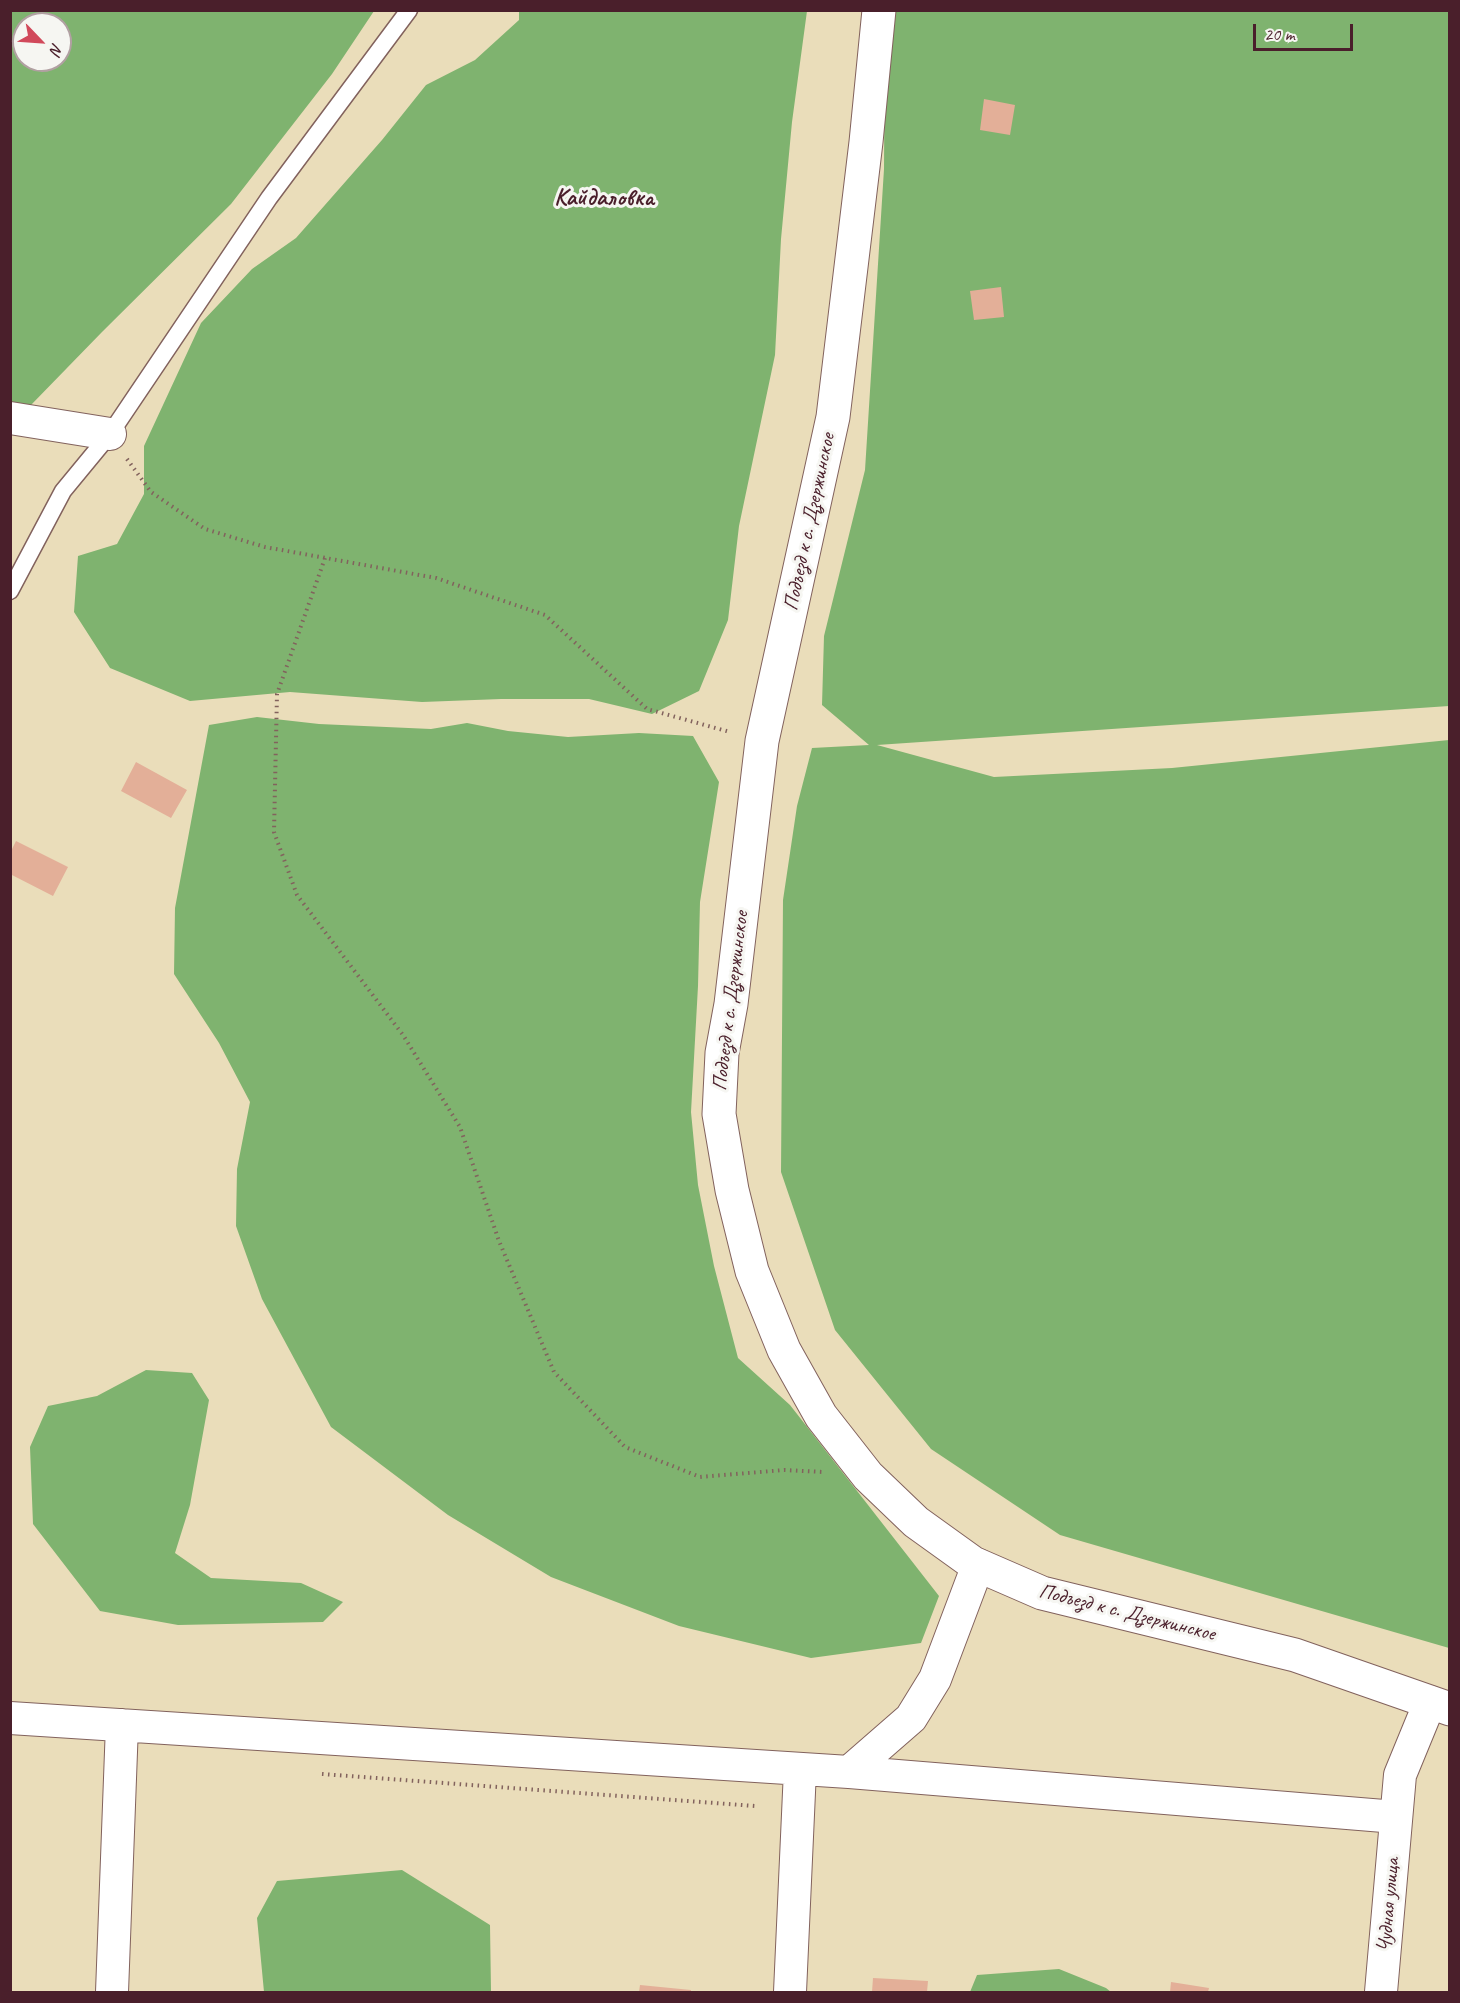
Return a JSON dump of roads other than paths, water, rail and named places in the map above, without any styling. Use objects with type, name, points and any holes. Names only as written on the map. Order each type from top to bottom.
[{"type":"street","name":"Подъезд к с. Дзержинское","points":[[879,10],[866,142],[833,417],[762,741],[731,1004],[722,1053],[719,1114],[732,1190],[752,1271],[784,1350],[821,1416],[868,1476],[916,1522],[978,1565],[1042,1593],[1294,1654],[1440,1705]]},
{"type":"street","points":[[10,418],[110,434]]},
{"type":"street","points":[[849,1772],[911,1718],[934,1679],[978,1565]]},
{"type":"street","name":"Чудная улица","points":[[1381,1992],[1400,1775],[1440,1705]]},
{"type":"street","points":[[11,1717],[849,1772],[1396,1817]]},
{"type":"street","points":[[112,1992],[122,1725]]},
{"type":"street","points":[[790,1992],[800,1770]]},
{"type":"lane","points":[[10,591],[63,491],[110,434],[269,198],[409,10]]},
{"type":"district","name":"Кайдаловка","points":[[604,199]]}]
